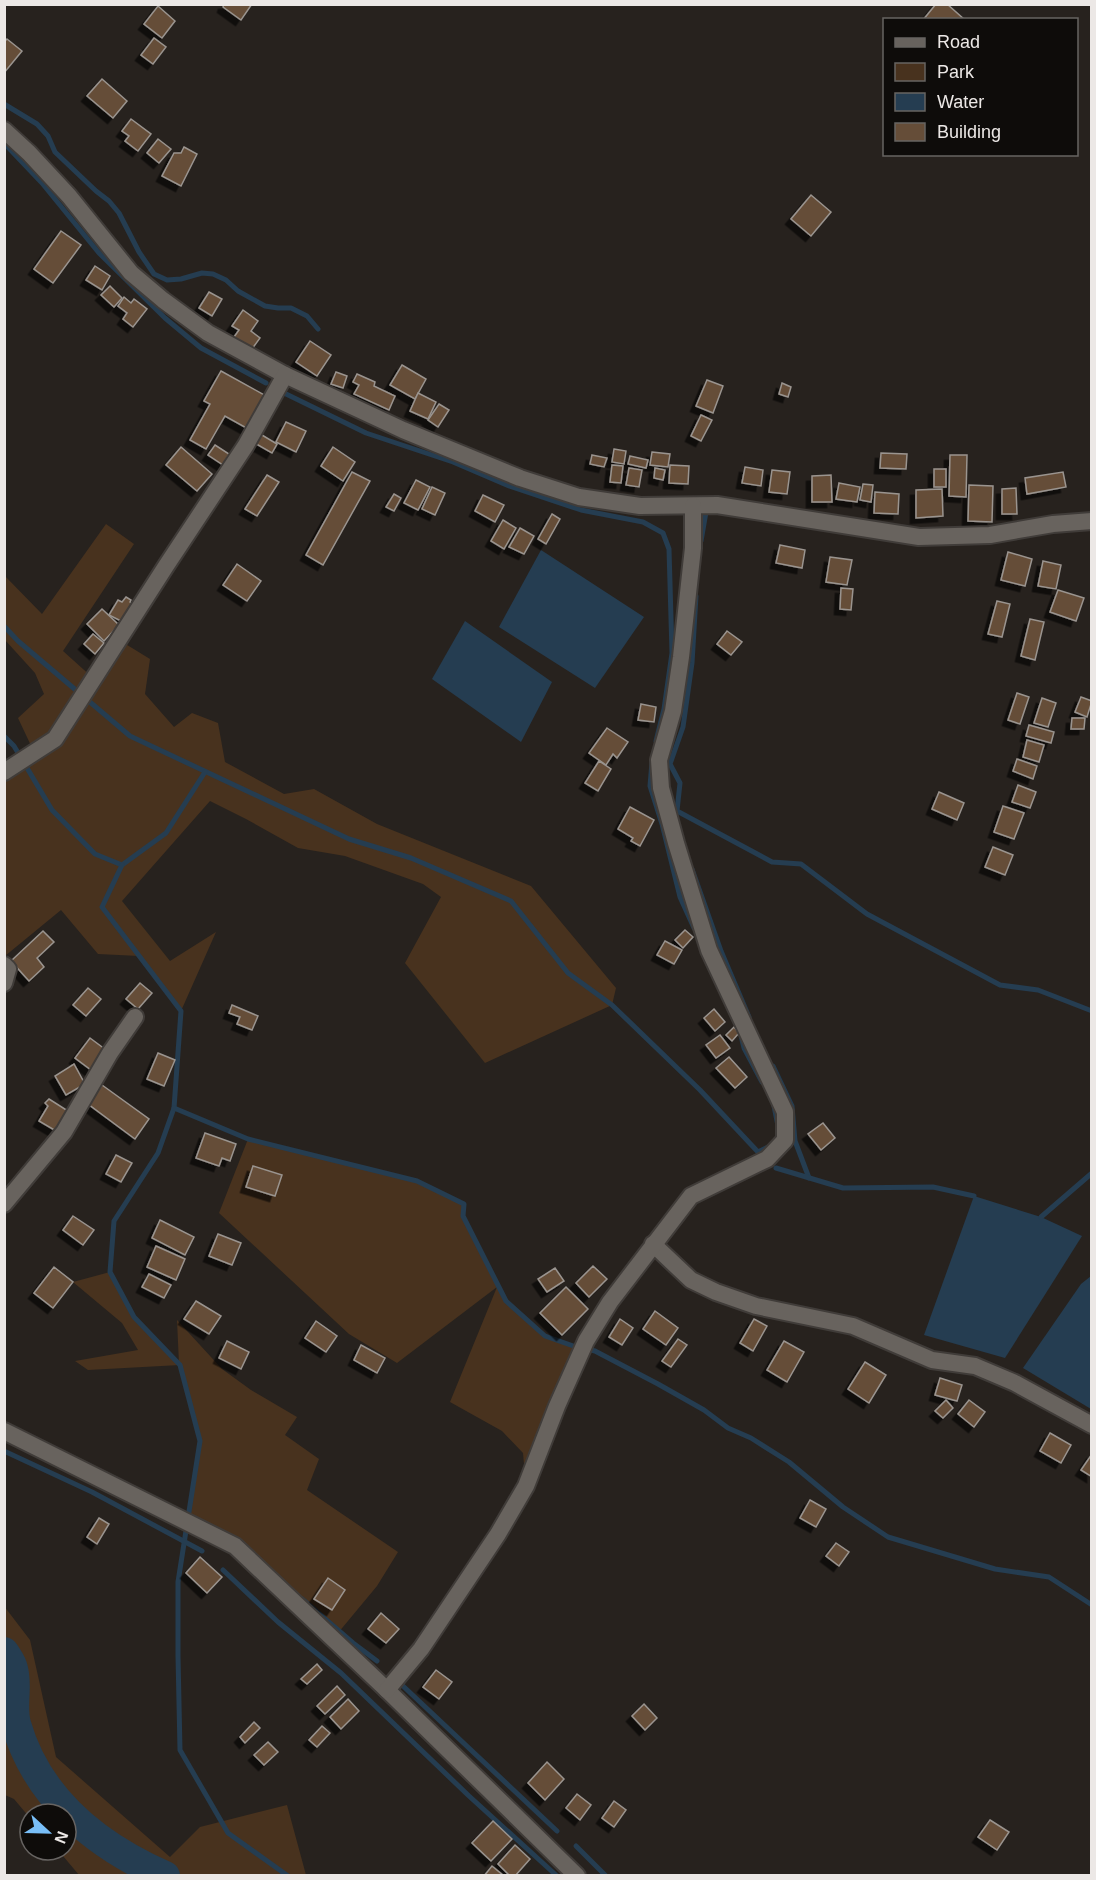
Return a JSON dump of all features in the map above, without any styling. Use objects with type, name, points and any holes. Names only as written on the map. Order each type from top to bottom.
[{"type":"street","points":[[4,130],[69,196],[131,273],[208,333],[285,375],[403,430],[540,484],[579,497],[630,504],[717,505],[920,537],[990,535],[1053,524],[1092,521]]},
{"type":"street","points":[[4,772],[55,739],[165,566],[246,445],[285,375]]},
{"type":"street","points":[[387,1690],[421,1649],[498,1534],[526,1486],[556,1406],[586,1341],[610,1302],[691,1196],[767,1159],[785,1140],[785,1112],[710,950],[661,789],[659,760],[673,711],[681,657],[693,548],[693,506]]},
{"type":"street","points":[[4,965],[8,969],[4,983]]},
{"type":"street","points":[[4,1204],[64,1132],[110,1053],[135,1017]]},
{"type":"street","points":[[653,1244],[691,1280],[716,1292],[756,1306],[853,1326],[932,1360],[975,1366],[1015,1383],[1092,1425]]},
{"type":"street","points":[[4,1431],[235,1546],[577,1875]]},
{"type":"green space","points":[[106,524],[134,544],[63,651],[93,678],[119,640],[150,659],[145,694],[174,727],[192,713],[218,723],[225,762],[284,794],[314,789],[377,824],[531,886],[616,988],[612,1005],[485,1063],[405,963],[441,897],[423,884],[345,856],[298,848],[210,801],[122,901],[170,961],[216,932],[181,1011],[139,956],[98,954],[61,910],[5,956],[5,772],[34,752],[18,718],[44,694],[35,673],[5,640],[5,576],[42,614]]},
{"type":"green space","points":[[248,1139],[417,1181],[464,1204],[464,1216],[506,1301],[545,1336],[578,1348],[526,1486],[523,1453],[502,1431],[450,1402],[497,1287],[397,1363],[349,1334],[219,1213]]},
{"type":"green space","points":[[110,1272],[134,1317],[179,1364],[177,1320],[222,1369],[251,1390],[297,1417],[285,1435],[319,1459],[307,1490],[398,1552],[377,1586],[333,1639],[235,1546],[188,1522],[200,1441],[180,1365],[88,1370],[75,1361],[138,1350],[122,1323],[73,1282]]},
{"type":"green space","points":[[4,1606],[30,1640],[56,1757],[170,1857],[200,1827],[287,1805],[306,1875],[79,1875],[68,1862],[78,1862],[78,1802],[18,1804],[5,1795]]},
{"type":"water","points":[[541,550],[644,617],[595,688],[499,627]]},
{"type":"water","points":[[465,621],[552,682],[521,742],[432,679]]},
{"type":"water","points":[[974,1196],[1041,1217],[1082,1236],[1005,1358],[924,1335]]},
{"type":"water","points":[[1091,1276],[1091,1409],[1023,1368],[1081,1284]]},
{"type":"building","points":[[224,4],[252,4],[241,20],[223,7]]},
{"type":"building","points":[[936,4],[947,4],[963,18],[925,18]]},
{"type":"building","points":[[158,6],[175,21],[162,38],[144,24]]},
{"type":"building","points":[[154,38],[166,47],[153,64],[141,55]]},
{"type":"building","points":[[7,39],[22,51],[4,73],[4,42]]},
{"type":"building","points":[[102,79],[127,101],[113,118],[87,96]]},
{"type":"building","points":[[131,119],[151,134],[138,151],[125,141],[129,136],[122,131]]},
{"type":"building","points":[[158,139],[171,149],[159,163],[147,153]]},
{"type":"building","points":[[184,147],[197,154],[181,186],[162,176],[174,153],[181,153]]},
{"type":"building","points":[[811,195],[831,212],[811,236],[791,219]]},
{"type":"building","points":[[61,231],[81,245],[53,283],[34,269]]},
{"type":"building","points":[[95,266],[110,276],[102,290],[86,280]]},
{"type":"building","points":[[110,286],[122,298],[114,307],[101,295]]},
{"type":"building","points":[[209,292],[222,299],[212,316],[199,308]]},
{"type":"building","points":[[124,297],[131,303],[134,299],[147,309],[133,327],[123,319],[127,313],[118,306]]},
{"type":"building","points":[[243,310],[258,321],[251,331],[260,338],[252,349],[234,337],[239,330],[232,326]]},
{"type":"building","points":[[310,341],[331,355],[317,376],[296,362]]},
{"type":"building","points":[[402,365],[426,379],[415,399],[390,385]]},
{"type":"building","points":[[221,371],[268,397],[250,430],[225,416],[206,449],[190,440],[210,404],[204,401]]},
{"type":"building","points":[[336,372],[347,376],[343,388],[331,384]]},
{"type":"building","points":[[357,374],[375,382],[374,386],[395,396],[389,410],[354,394],[359,385],[353,382]]},
{"type":"building","points":[[707,380],[723,386],[713,413],[696,406]]},
{"type":"building","points":[[782,383],[791,387],[788,397],[779,394]]},
{"type":"building","points":[[418,393],[436,402],[428,419],[410,411]]},
{"type":"building","points":[[439,404],[449,410],[438,427],[428,420]]},
{"type":"building","points":[[701,415],[712,420],[701,441],[691,436]]},
{"type":"building","points":[[286,422],[306,431],[296,452],[276,442]]},
{"type":"building","points":[[257,432],[277,444],[272,453],[251,441]]},
{"type":"building","points":[[215,445],[229,454],[223,465],[208,455]]},
{"type":"building","points":[[181,447],[212,474],[197,491],[166,465]]},
{"type":"building","points":[[333,447],[355,462],[343,481],[321,466]]},
{"type":"building","points":[[614,449],[626,451],[624,464],[612,462]]},
{"type":"building","points":[[652,452],[670,454],[668,467],[650,465]]},
{"type":"building","points":[[881,453],[907,454],[906,469],[880,468]]},
{"type":"building","points":[[592,455],[607,458],[604,467],[590,464]]},
{"type":"building","points":[[950,455],[967,455],[966,497],[949,496]]},
{"type":"building","points":[[630,456],[648,460],[646,468],[628,464]]},
{"type":"building","points":[[612,465],[623,466],[621,483],[610,482]]},
{"type":"building","points":[[670,465],[689,466],[688,484],[669,483]]},
{"type":"building","points":[[745,467],[763,470],[761,486],[742,483]]},
{"type":"building","points":[[629,468],[642,470],[639,487],[626,485]]},
{"type":"building","points":[[655,468],[665,470],[663,480],[654,478]]},
{"type":"building","points":[[934,469],[946,469],[946,487],[934,487]]},
{"type":"building","points":[[772,470],[790,472],[787,494],[769,492]]},
{"type":"building","points":[[352,472],[370,481],[323,565],[306,555]]},
{"type":"building","points":[[1063,472],[1066,487],[1027,494],[1025,478]]},
{"type":"building","points":[[267,475],[279,482],[257,516],[245,509]]},
{"type":"building","points":[[831,475],[832,502],[812,502],[812,476]]},
{"type":"building","points":[[416,480],[430,487],[418,510],[404,503]]},
{"type":"building","points":[[839,483],[860,487],[857,502],[836,499]]},
{"type":"building","points":[[863,484],[873,485],[871,502],[860,500]]},
{"type":"building","points":[[969,485],[993,486],[992,522],[968,521]]},
{"type":"building","points":[[432,487],[445,493],[435,515],[422,509]]},
{"type":"building","points":[[1016,488],[1017,514],[1002,514],[1002,489]]},
{"type":"building","points":[[942,489],[943,516],[916,518],[916,490]]},
{"type":"building","points":[[875,492],[899,494],[898,514],[874,513]]},
{"type":"building","points":[[394,494],[401,498],[394,511],[386,507]]},
{"type":"building","points":[[483,495],[504,505],[495,522],[475,511]]},
{"type":"building","points":[[552,514],[560,519],[546,544],[538,539]]},
{"type":"building","points":[[503,520],[516,528],[504,549],[491,541]]},
{"type":"building","points":[[520,528],[534,536],[524,554],[509,547]]},
{"type":"building","points":[[780,545],[805,550],[802,568],[776,563]]},
{"type":"building","points":[[1008,552],[1032,559],[1025,586],[1001,580]]},
{"type":"building","points":[[830,557],[852,560],[847,585],[826,582]]},
{"type":"building","points":[[1043,561],[1061,565],[1056,589],[1038,586]]},
{"type":"building","points":[[237,564],[261,581],[247,601],[223,585]]},
{"type":"building","points":[[841,588],[853,589],[851,610],[840,609]]},
{"type":"building","points":[[1058,590],[1084,598],[1076,621],[1050,612]]},
{"type":"building","points":[[126,597],[133,604],[123,622],[109,615],[118,600],[122,602]]},
{"type":"building","points":[[997,601],[1010,604],[1002,637],[988,634]]},
{"type":"building","points":[[102,609],[119,625],[104,641],[87,624]]},
{"type":"building","points":[[1030,619],[1044,622],[1035,660],[1021,656]]},
{"type":"building","points":[[727,631],[742,642],[731,655],[717,644]]},
{"type":"building","points":[[93,634],[104,643],[95,654],[84,644]]},
{"type":"building","points":[[1017,693],[1029,697],[1020,724],[1008,720]]},
{"type":"building","points":[[1081,697],[1092,701],[1087,717],[1075,712]]},
{"type":"building","points":[[1042,698],[1056,703],[1048,727],[1034,723]]},
{"type":"building","points":[[641,704],[656,707],[654,722],[638,720]]},
{"type":"building","points":[[1072,718],[1085,718],[1084,729],[1071,729]]},
{"type":"building","points":[[1029,725],[1054,732],[1051,743],[1026,736]]},
{"type":"building","points":[[607,728],[628,742],[617,758],[613,754],[606,765],[589,753]]},
{"type":"building","points":[[1027,740],[1044,745],[1039,762],[1023,757]]},
{"type":"building","points":[[1017,759],[1037,766],[1033,779],[1013,771]]},
{"type":"building","points":[[599,761],[611,769],[598,791],[585,783]]},
{"type":"building","points":[[1018,785],[1036,792],[1030,808],[1012,802]]},
{"type":"building","points":[[939,792],[964,803],[957,820],[932,809]]},
{"type":"building","points":[[1003,806],[1024,813],[1014,839],[994,832]]},
{"type":"building","points":[[630,807],[654,820],[640,846],[631,841],[633,838],[618,829]]},
{"type":"building","points":[[993,847],[1013,855],[1005,875],[985,867]]},
{"type":"building","points":[[685,930],[693,937],[683,948],[675,940]]},
{"type":"building","points":[[43,931],[54,942],[37,958],[44,967],[29,981],[11,961]]},
{"type":"building","points":[[665,941],[682,950],[674,964],[657,955]]},
{"type":"building","points":[[140,983],[152,993],[138,1009],[126,999]]},
{"type":"building","points":[[88,988],[101,999],[86,1016],[73,1005]]},
{"type":"building","points":[[232,1005],[258,1016],[252,1030],[237,1024],[240,1017],[229,1013]]},
{"type":"building","points":[[714,1009],[725,1022],[715,1031],[704,1018]]},
{"type":"building","points":[[734,1027],[739,1033],[732,1041],[726,1035]]},
{"type":"building","points":[[720,1035],[730,1048],[716,1058],[706,1045]]},
{"type":"building","points":[[90,1038],[110,1053],[95,1073],[75,1058]]},
{"type":"building","points":[[158,1053],[175,1060],[164,1086],[147,1079]]},
{"type":"building","points":[[729,1057],[747,1077],[735,1088],[716,1068]]},
{"type":"building","points":[[74,1064],[85,1084],[66,1095],[55,1076]]},
{"type":"building","points":[[102,1085],[149,1119],[135,1139],[88,1104]]},
{"type":"building","points":[[49,1099],[68,1111],[56,1131],[39,1121],[48,1106],[45,1103]]},
{"type":"building","points":[[823,1123],[835,1138],[821,1150],[808,1134]]},
{"type":"building","points":[[205,1133],[236,1144],[230,1161],[222,1158],[219,1166],[196,1158]]},
{"type":"building","points":[[116,1155],[132,1163],[121,1182],[106,1174]]},
{"type":"building","points":[[253,1166],[282,1175],[275,1196],[246,1187]]},
{"type":"building","points":[[73,1216],[94,1230],[83,1245],[63,1230]]},
{"type":"building","points":[[160,1220],[194,1237],[185,1255],[152,1238]]},
{"type":"building","points":[[218,1234],[241,1243],[232,1265],[209,1256]]},
{"type":"building","points":[[156,1246],[185,1259],[176,1280],[147,1267]]},
{"type":"building","points":[[593,1266],[607,1279],[589,1297],[576,1283]]},
{"type":"building","points":[[54,1267],[73,1282],[53,1308],[34,1293]]},
{"type":"building","points":[[555,1268],[564,1281],[547,1292],[538,1279]]},
{"type":"building","points":[[149,1274],[171,1285],[164,1298],[142,1287]]},
{"type":"building","points":[[566,1287],[588,1309],[562,1335],[540,1313]]},
{"type":"building","points":[[196,1301],[221,1316],[209,1334],[184,1319]]},
{"type":"building","points":[[655,1311],[678,1328],[666,1345],[643,1329]]},
{"type":"building","points":[[620,1319],[633,1328],[622,1345],[609,1337]]},
{"type":"building","points":[[754,1319],[767,1326],[753,1351],[740,1343]]},
{"type":"building","points":[[316,1321],[337,1336],[326,1352],[305,1338]]},
{"type":"building","points":[[678,1339],[687,1345],[671,1367],[662,1361]]},
{"type":"building","points":[[227,1341],[249,1352],[241,1369],[219,1358]]},
{"type":"building","points":[[784,1341],[804,1352],[787,1382],[767,1370]]},
{"type":"building","points":[[361,1345],[385,1358],[377,1373],[354,1360]]},
{"type":"building","points":[[865,1362],[886,1375],[869,1403],[848,1389]]},
{"type":"building","points":[[940,1378],[962,1385],[957,1401],[935,1395]]},
{"type":"building","points":[[946,1400],[953,1408],[943,1418],[935,1411]]},
{"type":"building","points":[[969,1400],[985,1412],[974,1427],[958,1414]]},
{"type":"building","points":[[1050,1433],[1071,1445],[1061,1463],[1040,1451]]},
{"type":"building","points":[[1092,1454],[1092,1477],[1081,1470]]},
{"type":"building","points":[[810,1500],[826,1509],[816,1527],[800,1518]]},
{"type":"building","points":[[99,1518],[109,1524],[97,1544],[87,1537]]},
{"type":"building","points":[[836,1543],[849,1552],[839,1566],[826,1556]]},
{"type":"building","points":[[200,1557],[222,1577],[207,1593],[186,1573]]},
{"type":"building","points":[[328,1578],[345,1590],[332,1610],[314,1599]]},
{"type":"building","points":[[381,1613],[399,1629],[386,1643],[368,1629]]},
{"type":"building","points":[[317,1664],[322,1670],[307,1684],[301,1679]]},
{"type":"building","points":[[436,1670],[452,1682],[439,1699],[423,1687]]},
{"type":"building","points":[[337,1686],[345,1695],[325,1714],[317,1706]]},
{"type":"building","points":[[348,1699],[359,1711],[341,1729],[330,1717]]},
{"type":"building","points":[[644,1704],[657,1718],[645,1730],[632,1716]]},
{"type":"building","points":[[254,1722],[260,1728],[245,1743],[240,1737]]},
{"type":"building","points":[[322,1726],[330,1733],[317,1747],[309,1740]]},
{"type":"building","points":[[268,1742],[278,1752],[264,1765],[254,1755]]},
{"type":"building","points":[[547,1762],[564,1779],[545,1800],[528,1783]]},
{"type":"building","points":[[577,1794],[591,1805],[580,1820],[566,1808]]},
{"type":"building","points":[[614,1801],[626,1810],[614,1827],[602,1818]]},
{"type":"building","points":[[990,1820],[1009,1832],[997,1850],[978,1837]]},
{"type":"building","points":[[493,1821],[512,1839],[491,1861],[472,1843]]},
{"type":"building","points":[[515,1845],[530,1859],[515,1876],[510,1876],[498,1864]]},
{"type":"building","points":[[492,1866],[504,1876],[484,1876]]},
{"type":"waterway","points":[[4,104],[37,124],[48,136],[55,152],[109,201],[119,213],[139,252],[154,274],[167,280],[202,273],[213,274],[265,306],[291,308],[307,316],[318,329]]},
{"type":"waterway","points":[[4,143],[42,183],[99,253],[165,318],[201,348],[266,383]]},
{"type":"waterway","points":[[282,392],[366,433],[453,462],[509,486],[581,510],[643,522],[663,533],[669,549],[672,653],[664,709],[656,741]]},
{"type":"waterway","points":[[701,541],[706,512]]},
{"type":"waterway","points":[[696,596],[692,663],[683,727],[670,764],[680,783],[677,811],[772,862],[801,864],[867,914],[1000,985],[1038,990],[1092,1011]]},
{"type":"waterway","points":[[4,626],[18,641],[130,736],[349,839],[411,858],[511,901],[568,973],[612,1005],[700,1090],[758,1152],[772,1145]]},
{"type":"waterway","points":[[4,736],[14,746],[52,810],[95,854],[122,865],[166,833],[205,772]]},
{"type":"waterway","points":[[652,762],[650,786],[680,897],[694,928]]},
{"type":"waterway","points":[[122,865],[102,907],[181,1011],[174,1108],[158,1153],[114,1221],[110,1272],[134,1317],[180,1365],[200,1441],[178,1582],[180,1750],[228,1833],[288,1876]]},
{"type":"waterway","points":[[692,869],[721,951],[749,1017]]},
{"type":"waterway","points":[[741,1036],[744,1048],[762,1082]]},
{"type":"waterway","points":[[773,1066],[792,1106],[795,1141],[809,1178]]},
{"type":"waterway","points":[[774,1106],[778,1126]]},
{"type":"waterway","points":[[174,1108],[248,1139],[417,1181],[464,1204],[463,1216],[506,1301],[545,1336],[579,1348]]},
{"type":"waterway","points":[[776,1168],[843,1188],[933,1187],[974,1196]]},
{"type":"waterway","points":[[1041,1217],[1092,1173]]},
{"type":"waterway","points":[[587,1349],[658,1384],[704,1410],[728,1428],[751,1438],[789,1462],[843,1507],[888,1537],[995,1569],[1049,1577],[1092,1605]]},
{"type":"waterway","points":[[4,1451],[92,1492],[202,1551]]},
{"type":"waterway","points":[[223,1570],[278,1622],[341,1673],[469,1796],[557,1876]]},
{"type":"waterway","points":[[302,1599],[377,1661]]},
{"type":"waterway","points":[[4,1652],[12,1665],[14,1676],[16,1724],[26,1751],[54,1797],[94,1834],[116,1850],[165,1876]]},
{"type":"waterway","points":[[403,1686],[557,1831]]},
{"type":"waterway","points":[[576,1846],[606,1876]]}]
